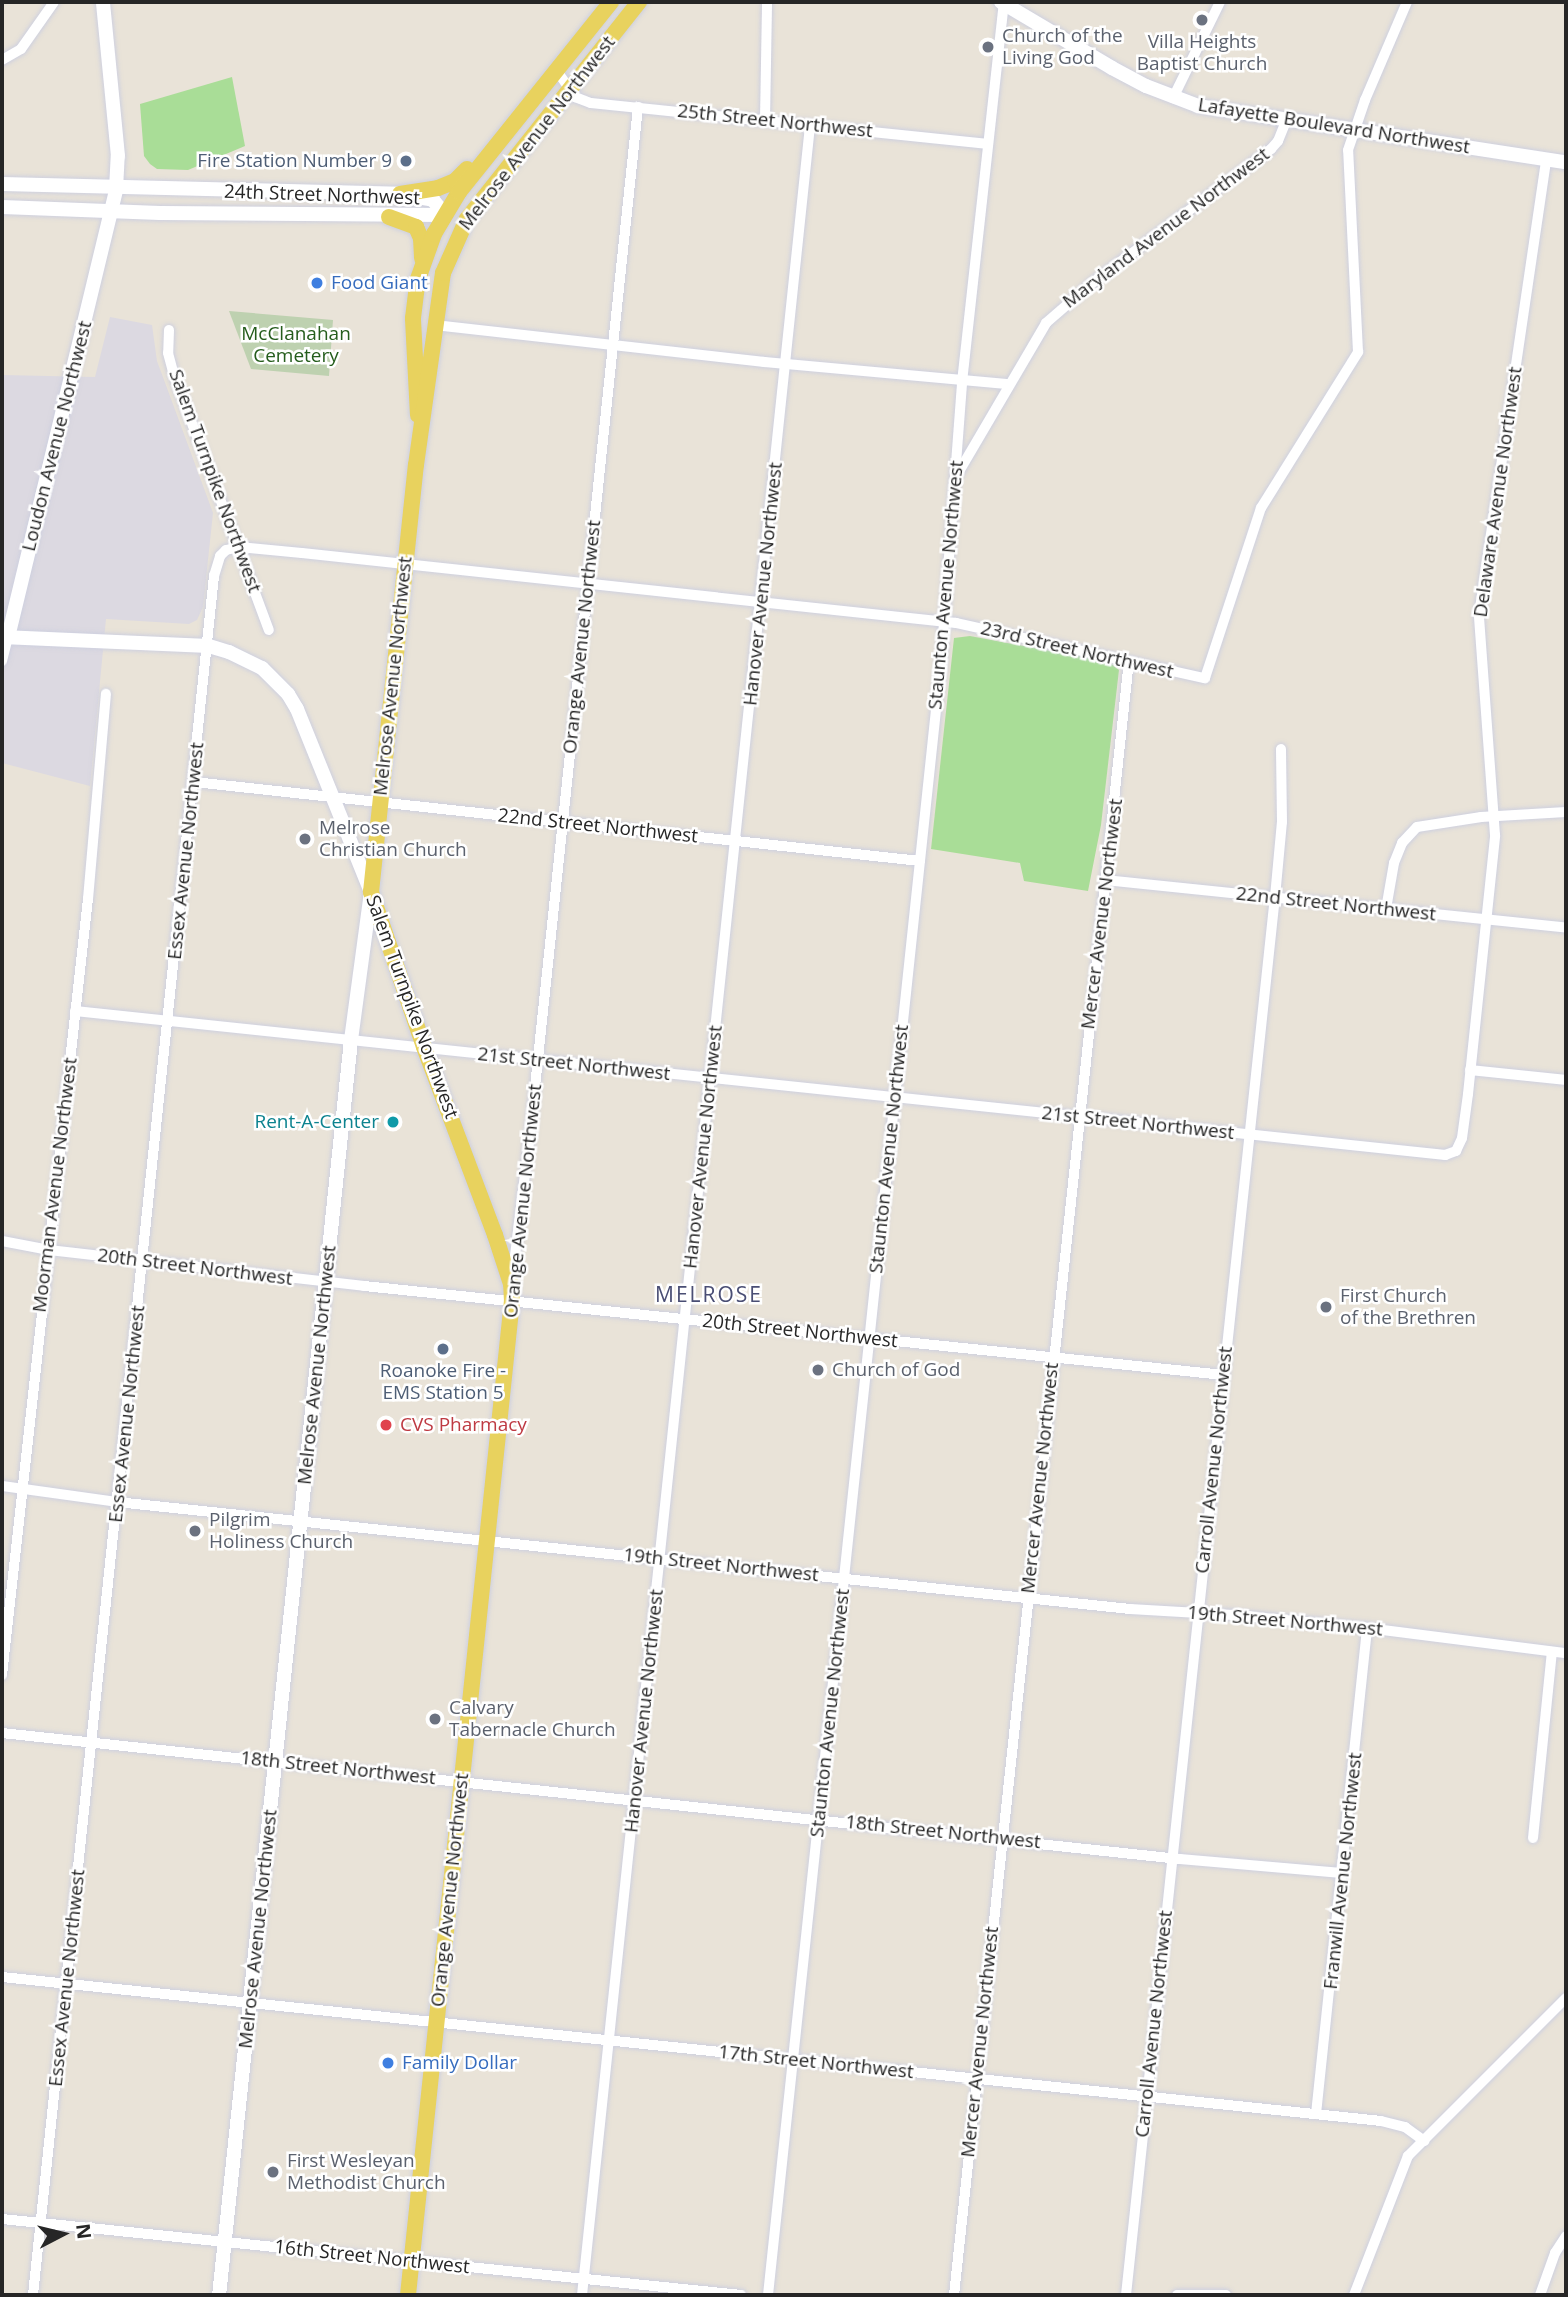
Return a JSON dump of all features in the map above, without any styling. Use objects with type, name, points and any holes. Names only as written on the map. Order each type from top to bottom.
[{"type":"main road","name":"Melrose Avenue Northwest","points":[[420,435],[412,336],[415,296],[422,266],[444,215],[611,2]]},
{"type":"main road","name":"Melrose Avenue Northwest","points":[[371,892],[405,565],[440,285],[452,247],[467,219],[639,2]]},
{"type":"main road","points":[[400,194],[428,191],[454,181],[514,109],[533,100]]},
{"type":"main road","points":[[435,326],[427,312],[427,302],[433,273],[446,238],[444,215],[469,207],[487,194]]},
{"type":"main road","points":[[389,217],[416,227],[423,245],[422,266]]},
{"type":"main road","name":"Salem Turnpike Northwest","points":[[371,892],[512,1293]]},
{"type":"main road","name":"Orange Avenue Northwest","points":[[408,2295],[512,1293]]},
{"type":"street","points":[[2,60],[22,49],[54,2]]},
{"type":"street","points":[[103,2],[118,156],[113,211]]},
{"type":"street","points":[[765,120],[767,2]]},
{"type":"street","name":"Lafayette Boulevard Northwest","points":[[1003,2],[1103,63],[1173,97],[1222,112],[1566,162]]},
{"type":"street","name":"Staunton Avenue Northwest","points":[[768,2295],[944,622],[962,382],[1003,2]]},
{"type":"street","points":[[1173,97],[1220,2]]},
{"type":"street","points":[[1353,131],[1407,2]]},
{"type":"street","points":[[557,71],[570,90]]},
{"type":"street","name":"25th Street Northwest","points":[[570,90],[578,100],[986,144]]},
{"type":"street","name":"Orange Avenue Northwest","points":[[512,1293],[638,107]]},
{"type":"street","name":"Maryland Avenue Northwest","points":[[956,477],[1035,337],[1063,306],[1270,149],[1278,141],[1286,121]]},
{"type":"street","name":"Hanover Avenue Northwest","points":[[582,2295],[810,125]]},
{"type":"street","name":"23rd Street Northwest","points":[[239,547],[944,622],[1205,678],[1261,508],[1358,352],[1348,157],[1353,131]]},
{"type":"street","name":"Delaware Avenue Northwest","points":[[1449,1154],[1456,1151],[1462,1138],[1495,817],[1479,615],[1546,159]]},
{"type":"street","name":"24th Street Northwest","points":[[2,184],[116,189],[400,194],[433,200],[444,215]]},
{"type":"street","name":"24th Street Northwest","points":[[2,207],[389,217],[444,215]]},
{"type":"street","name":"Loudon Avenue Northwest","points":[[2,661],[5,637],[113,211]]},
{"type":"street","points":[[435,326],[962,382],[1007,384]]},
{"type":"street","name":"Salem Turnpike Northwest","points":[[169,330],[168,353],[174,375],[269,630]]},
{"type":"street","name":"Essex Avenue Northwest","points":[[33,2295],[216,562],[226,551],[239,547]]},
{"type":"street","points":[[5,637],[209,646]]},
{"type":"street","name":"Salem Turnpike Northwest","points":[[209,646],[248,660],[269,674],[288,694],[308,732],[371,892]]},
{"type":"street","name":"Mercer Avenue Northwest","points":[[954,2295],[1129,661]]},
{"type":"street","name":"Moorman Avenue Northwest","points":[[2,1675],[75,1011],[106,694]]},
{"type":"street","name":"Carroll Avenue Northwest","points":[[1126,2295],[1275,897],[1282,822],[1281,749]]},
{"type":"street","name":"22nd Street Northwest","points":[[194,782],[919,860]]},
{"type":"street","points":[[1386,909],[1394,863],[1409,833],[1426,823],[1566,812]]},
{"type":"street","name":"22nd Street Northwest","points":[[1105,880],[1566,928]]},
{"type":"street","name":"Melrose Avenue Northwest","points":[[219,2295],[351,1040],[371,892]]},
{"type":"street","name":"21st Street Northwest","points":[[75,1011],[1449,1154]]},
{"type":"street","points":[[1470,1070],[1566,1080]]},
{"type":"street","name":"20th Street Northwest","points":[[2,1241],[49,1250],[326,1282],[512,1293],[685,1319],[1224,1375]]},
{"type":"street","name":"19th Street Northwest","points":[[2,1486],[117,1502],[486,1541],[1027,1597],[1367,1628],[1566,1653]]},
{"type":"street","name":"Franwill Avenue Northwest","points":[[1316,2114],[1367,1628]]},
{"type":"street","points":[[1533,1838],[1552,1652]]},
{"type":"street","name":"18th Street Northwest","points":[[2,1733],[1172,1858],[1342,1873]]},
{"type":"street","name":"17th Street Northwest","points":[[2,1976],[1316,2114],[1397,2124],[1424,2141]]},
{"type":"street","points":[[1354,2295],[1402,2166],[1566,1998]]},
{"type":"street","name":"16th Street Northwest","points":[[2,2219],[412,2259],[583,2280],[741,2295]]},
{"type":"street","points":[[1540,2295],[1550,2265],[1566,2235]]},
{"type":"street","points":[[1177,2295],[1226,2295]]},
{"type":"shaded area","points":[[110,317],[152,325],[157,361],[213,513],[203,607],[197,620],[189,624],[106,619],[90,786],[2,763],[2,375],[95,377]]},
{"type":"green space","points":[[232,77],[245,146],[188,170],[157,169],[150,164],[144,156],[140,104]]},
{"type":"green space","name":"McClanahan Cemetery","points":[[229,311],[333,320],[329,376],[251,369]]},
{"type":"green space","points":[[970,636],[1109,662],[1119,670],[1101,825],[1088,891],[1024,881],[1020,863],[931,849],[954,638]]},
{"type":"place","name":"Villa Heights Baptist Church","points":[[1202,20]]},
{"type":"place","name":"Church of the Living God","points":[[988,47]]},
{"type":"place","name":"Fire Station Number 9","points":[[406,161]]},
{"type":"place","name":"Food Giant","points":[[317,283]]},
{"type":"place","name":"Melrose Christian Church","points":[[305,839]]},
{"type":"place","name":"Rent-A-Center","points":[[393,1122]]},
{"type":"place","name":"First Church of the Brethren","points":[[1326,1307]]},
{"type":"place","name":"Roanoke Fire - EMS Station 5","points":[[443,1349]]},
{"type":"place","name":"Church of God","points":[[818,1370]]},
{"type":"place","name":"CVS Pharmacy","points":[[386,1425]]},
{"type":"place","name":"Pilgrim Holiness Church","points":[[195,1531]]},
{"type":"place","name":"Calvary Tabernacle Church","points":[[435,1719]]},
{"type":"place","name":"Family Dollar","points":[[388,2063]]},
{"type":"place","name":"First Wesleyan Methodist Church","points":[[273,2172]]},
{"type":"district","name":"MELROSE","points":[[709,1294]]}]
